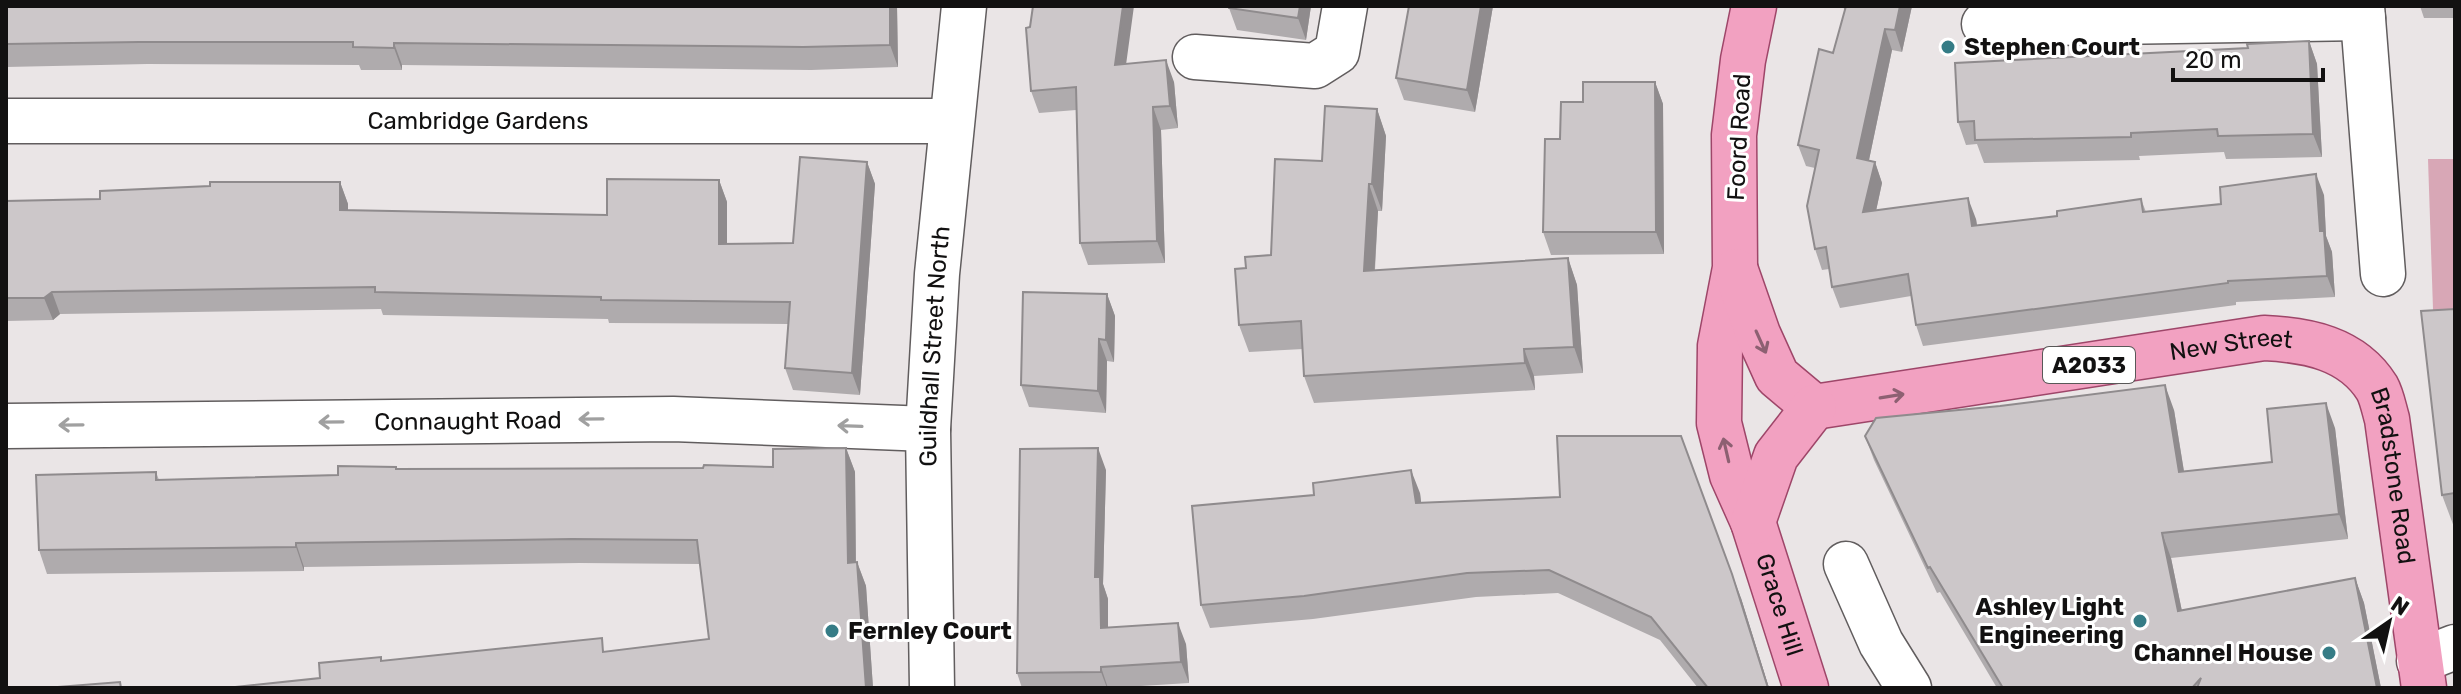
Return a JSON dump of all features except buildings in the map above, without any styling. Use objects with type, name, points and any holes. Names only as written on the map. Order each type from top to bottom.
[{"type":"main road","name":"Foord Road","points":[[1735,268],[1734,135],[1743,60],[1754,6]]},
{"type":"main road","points":[[1735,268],[1758,334],[1777,376],[1814,407],[1776,456],[1753,522]]},
{"type":"main road","name":"Grace Hill","points":[[1735,268],[1720,346],[1719,423],[1732,475],[1753,522],[1806,688]]},
{"type":"main road","name":"New Street","points":[[1814,407],[2264,338],[2292,339],[2337,351],[2358,366]]},
{"type":"main road","name":"Bradstone Road","points":[[2358,366],[2378,389],[2387,419],[2433,665]]},
{"type":"street","name":"Guildhall Street North","points":[[932,688],[928,429],[937,274],[964,6]]},
{"type":"street","points":[[1195,57],[1315,66],[1337,52],[1345,6]]},
{"type":"street","points":[[1984,24],[2362,12],[2383,274]]},
{"type":"street","name":"Cambridge Gardens","points":[[6,121],[951,121]]},
{"type":"street","name":"Connaught Road","points":[[6,426],[673,419],[928,429]]},
{"type":"street","points":[[1846,564],[1881,643],[1909,688]]},
{"type":"shaded area","points":[[2428,159],[2455,159],[2455,338],[2434,339]]},
{"type":"place","name":"Stephen Court","points":[[1948,47]]},
{"type":"place","name":"Ashley Light Engineering","points":[[2140,621]]},
{"type":"place","name":"Fernley Court","points":[[832,631]]},
{"type":"place","name":"Channel House","points":[[2329,653]]}]
